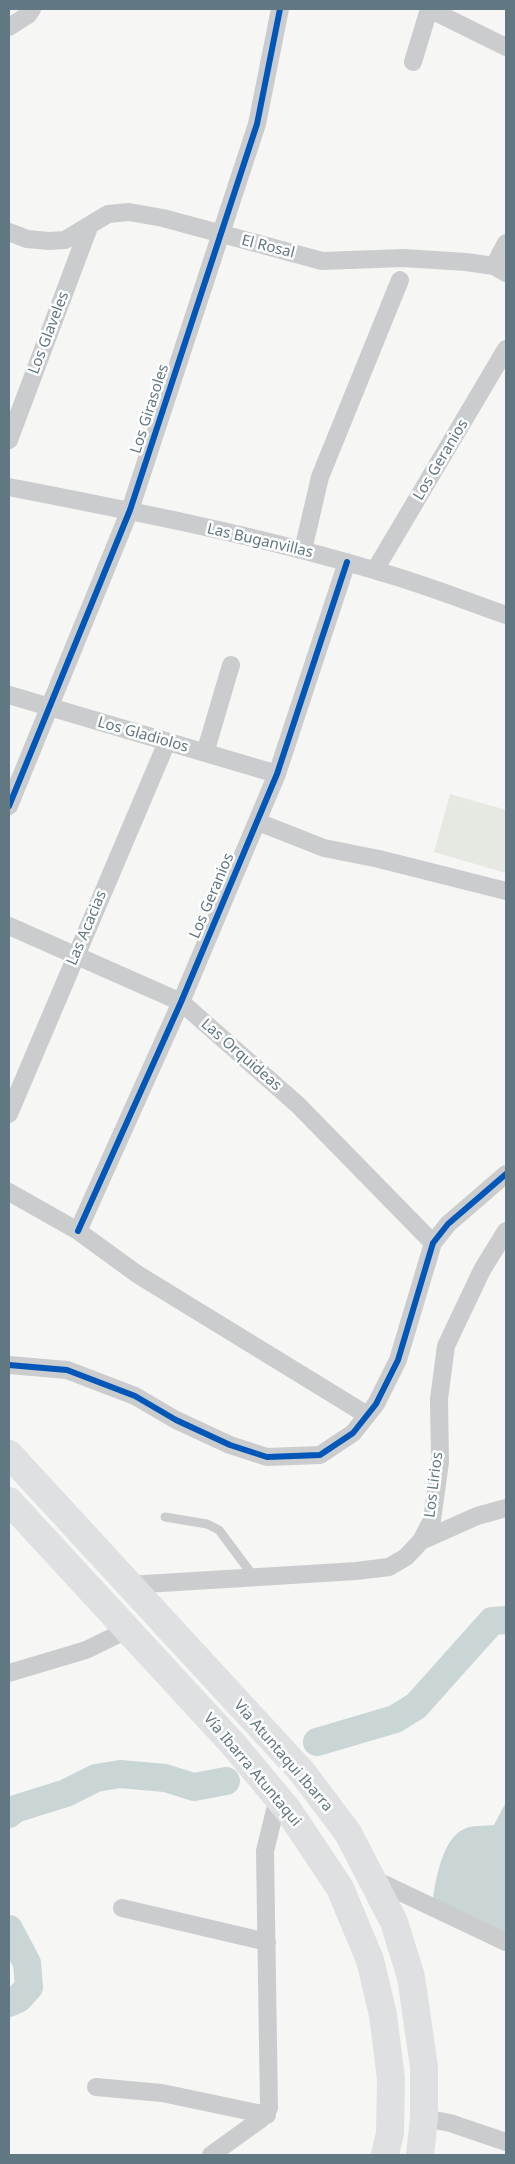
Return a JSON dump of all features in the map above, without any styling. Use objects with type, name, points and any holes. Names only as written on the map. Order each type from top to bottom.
[{"type":"highway","name":"Via Atuntaqui Ibarra","points":[[9,1454],[302,1772],[348,1833],[394,1922],[411,1977],[424,2067],[424,2118],[420,2155]]},
{"type":"highway","name":"Vía Ibarra Atuntaqui","points":[[9,1501],[233,1744],[278,1798],[340,1888],[370,1960],[383,2015],[391,2079],[390,2133],[385,2155]]},
{"type":"street","points":[[9,27],[28,15],[32,9]]},
{"type":"street","name":"Los Girasoles","points":[[9,806],[51,708],[130,510],[256,124],[280,9]]},
{"type":"street","points":[[413,62],[429,9],[506,47]]},
{"type":"street","name":"El Rosal","points":[[9,232],[27,239],[65,240],[108,214],[130,212],[163,218],[322,261],[403,258],[466,262],[500,269]]},
{"type":"street","name":"Los Glaveles","points":[[9,440],[89,227]]},
{"type":"street","points":[[500,269],[506,243]]},
{"type":"street","points":[[303,550],[320,477],[400,280]]},
{"type":"street","name":"Los Geranios","points":[[375,570],[506,349]]},
{"type":"street","name":"Las Buganvillas","points":[[9,487],[130,510],[303,550],[375,570],[506,615]]},
{"type":"street","name":"Los Geranios","points":[[78,1231],[181,1002],[258,822],[277,774],[347,562]]},
{"type":"street","points":[[205,753],[231,665]]},
{"type":"street","name":"Los Gladiolos","points":[[9,696],[277,774]]},
{"type":"street","name":"Las Acacias","points":[[9,1114],[166,742]]},
{"type":"street","points":[[258,822],[324,848],[379,859],[506,891]]},
{"type":"street","name":"Las Orquideas","points":[[9,926],[181,1002],[298,1106],[432,1243]]},
{"type":"street","points":[[9,1365],[68,1370],[136,1396],[176,1420],[230,1446],[267,1457],[320,1455],[353,1433],[376,1404],[398,1360],[432,1243],[448,1224],[506,1174]]},
{"type":"street","points":[[9,1192],[78,1231],[137,1274],[367,1415]]},
{"type":"street","name":"Los Lirios","points":[[129,1585],[254,1578],[389,1567],[406,1556],[421,1541],[432,1520],[440,1462],[439,1398],[446,1346],[482,1270],[504,1237]]},
{"type":"street","points":[[421,1541],[478,1516],[506,1508]]},
{"type":"street","points":[[9,1673],[86,1650],[127,1630]]},
{"type":"street","points":[[211,2155],[267,2115],[269,2108],[265,1851],[278,1798]]},
{"type":"street","points":[[373,1879],[506,1942]]},
{"type":"street","points":[[122,1908],[267,1942]]},
{"type":"street","points":[[96,2087],[162,2093],[267,2115]]},
{"type":"street","points":[[424,2118],[450,2123],[506,2142]]},
{"type":"lane","points":[[165,1517],[207,1524],[219,1530],[254,1578]]},
{"type":"shaded area","points":[[450,794],[506,810],[506,873],[434,852]]},
{"type":"shaded area","points":[[506,1802],[506,1936],[433,1898],[442,1859],[451,1841],[464,1829],[474,1826],[494,1825]]},
{"type":"waterway","points":[[317,1742],[395,1719],[416,1706],[492,1621],[506,1620]]},
{"type":"waterway","points":[[9,1814],[15,1809],[66,1793],[96,1778],[120,1774],[165,1778],[194,1787],[226,1781]]},
{"type":"waterway","points":[[9,1929],[27,1963],[29,1987],[18,1999],[9,2003]]},
{"type":"cycle path","points":[[9,806],[130,510],[257,124],[280,9]]},
{"type":"cycle path","points":[[78,1231],[181,1002],[277,774],[347,562]]},
{"type":"cycle path","points":[[9,1365],[67,1370],[135,1396],[176,1420],[230,1445],[267,1457],[320,1455],[353,1433],[376,1404],[398,1360],[433,1243],[448,1224],[506,1174]]}]
